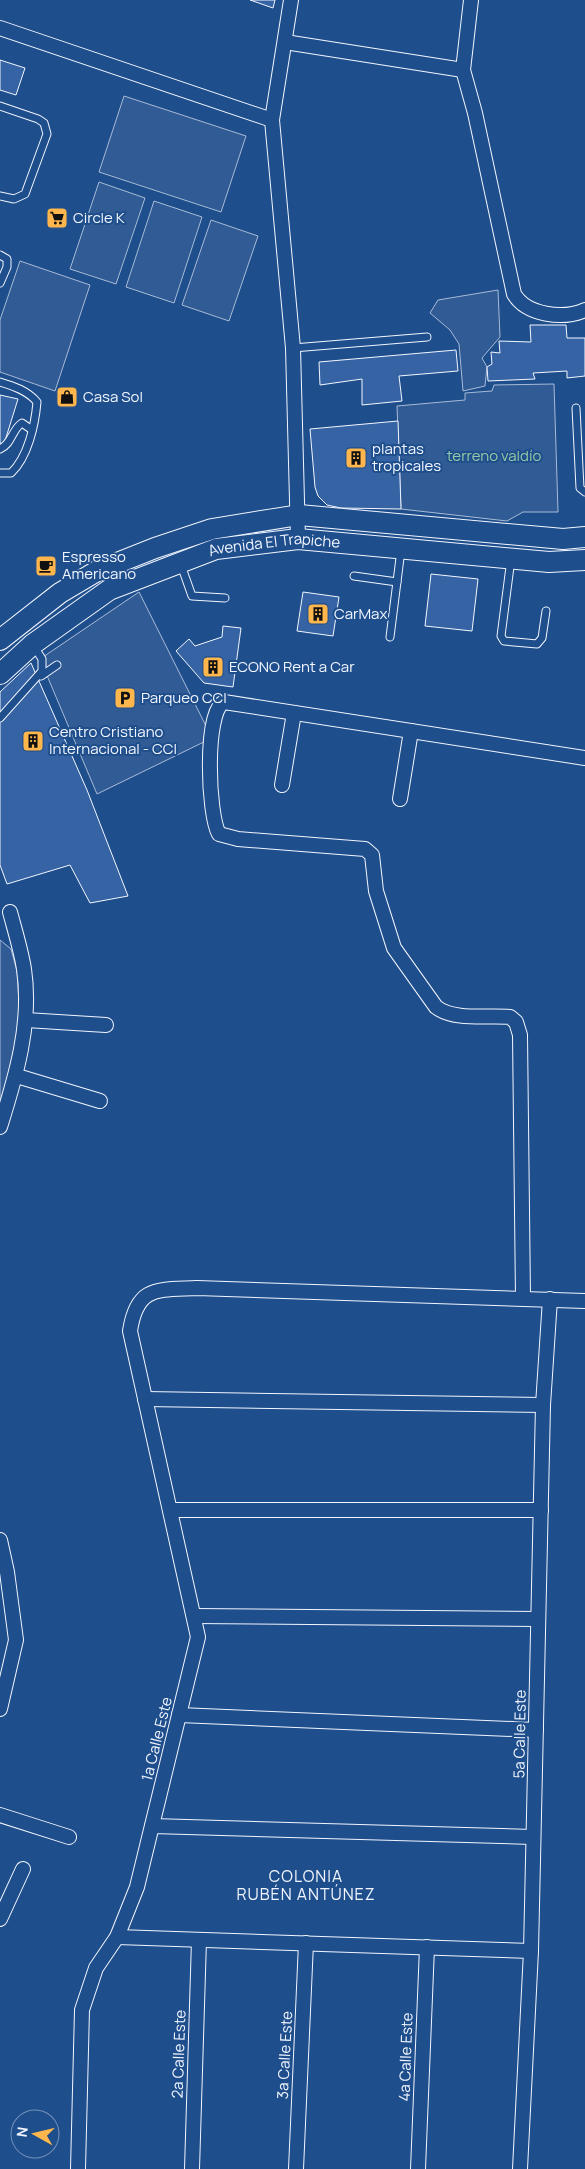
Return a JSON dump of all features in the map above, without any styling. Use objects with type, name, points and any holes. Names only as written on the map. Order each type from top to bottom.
[{"type":"main road","name":"Avenida El Trapiche","points":[[2,639],[60,593],[97,571],[155,548],[212,529],[299,515],[563,539],[585,537]]},
{"type":"main road","name":"Avenida El Trapiche","points":[[0,674],[33,644],[109,590],[216,549],[298,539],[549,562],[585,560]]},
{"type":"street","points":[[291,0],[272,120],[292,348],[299,515],[298,539]]},
{"type":"street","points":[[471,0],[463,70],[475,112],[514,294],[521,304],[531,310],[568,315],[585,310]]},
{"type":"street","points":[[0,28],[272,120]]},
{"type":"street","points":[[285,42],[463,70]]},
{"type":"street","points":[[585,758],[224,702],[220,704],[214,728],[209,779],[215,827],[219,834],[238,839],[365,849],[372,855],[376,891],[394,948],[436,1006],[442,1012],[472,1016],[510,1017],[516,1022],[520,1035],[523,1298],[585,1301]]},
{"type":"street","points":[[282,785],[294,713]]},
{"type":"street","points":[[400,799],[411,731]]},
{"type":"street","points":[[0,1127],[16,1076],[26,1020],[24,969],[10,912]]},
{"type":"street","points":[[26,1020],[106,1025]]},
{"type":"street","points":[[16,1076],[100,1101]]},
{"type":"street","name":"1a Calle Este","points":[[78,2169],[82,2010],[96,1968],[117,1937],[137,1887],[198,1637],[130,1331],[133,1311],[144,1297],[159,1290],[198,1288],[523,1298]]},
{"type":"street","name":"5a Calle Este","points":[[520,2169],[531,1951],[543,1405],[550,1299]]},
{"type":"street","points":[[145,1399],[543,1405]]},
{"type":"street","points":[[170,1510],[541,1510]]},
{"type":"street","points":[[0,1540],[16,1640],[0,1709]]},
{"type":"street","points":[[194,1616],[538,1619]]},
{"type":"street","points":[[179,1715],[536,1730]]},
{"type":"street","points":[[0,1815],[69,1838]]},
{"type":"street","points":[[152,1826],[533,1837]]},
{"type":"street","points":[[0,1919],[22,1869]]},
{"type":"street","points":[[117,1937],[531,1951]]},
{"type":"street","name":"2a Calle Este","points":[[192,2169],[199,1940]]},
{"type":"street","name":"3a Calle Este","points":[[296,2169],[306,1943]]},
{"type":"street","name":"4a Calle Este","points":[[418,2169],[426,1947]]},
{"type":"lane","points":[[0,106],[38,119],[46,128],[47,134],[25,194],[14,199],[0,196]]},
{"type":"lane","points":[[0,255],[7,259],[7,267],[0,283]]},
{"type":"lane","points":[[292,348],[427,337]]},
{"type":"lane","points":[[0,382],[21,390],[32,396],[37,402],[36,420],[16,468],[11,473],[0,473]]},
{"type":"lane","points":[[576,408],[580,488],[585,492]]},
{"type":"lane","points":[[0,449],[6,447],[18,425],[22,423],[32,430]]},
{"type":"lane","points":[[390,637],[401,548]]},
{"type":"lane","points":[[511,558],[501,636],[504,641],[537,644],[542,638],[546,611]]},
{"type":"lane","points":[[180,563],[192,596],[226,598]]},
{"type":"lane","points":[[354,576],[397,582]]},
{"type":"lane","points":[[0,718],[42,671],[42,660],[33,644]]},
{"type":"lane","points":[[38,677],[57,665]]},
{"type":"shaded area","points":[[124,96],[246,136],[221,212],[99,172]]},
{"type":"shaded area","points":[[99,182],[145,198],[116,284],[70,269]]},
{"type":"shaded area","points":[[154,201],[202,217],[174,303],[126,287]]},
{"type":"shaded area","points":[[211,220],[258,236],[229,321],[182,305]]},
{"type":"shaded area","points":[[20,261],[90,285],[55,391],[0,372],[0,320]]},
{"type":"shaded area","points":[[498,290],[500,337],[482,358],[487,367],[485,386],[463,391],[459,344],[450,330],[430,313],[438,300]]},
{"type":"shaded area","name":"terreno valdío","points":[[554,384],[558,512],[523,512],[507,521],[401,509],[397,406],[465,400],[465,393],[492,391],[494,385]]},
{"type":"shaded area","name":"Parqueo CCI","points":[[139,592],[212,738],[97,794],[40,659]]},
{"type":"shaded area","points":[[0,940],[11,949],[17,971],[20,1019],[15,1058],[0,1105]]},
{"type":"building","points":[[250,0],[275,0],[273,8]]},
{"type":"building","points":[[0,60],[25,68],[16,95],[0,90]]},
{"type":"building","points":[[530,325],[566,325],[567,338],[585,338],[585,376],[567,378],[567,371],[533,373],[535,379],[488,381],[487,367],[492,364],[491,352],[500,353],[499,341],[531,342]]},
{"type":"building","points":[[456,350],[458,371],[399,376],[402,401],[362,405],[362,379],[320,385],[319,362]]},
{"type":"building","points":[[0,395],[18,399],[4,444],[0,443]]},
{"type":"building","name":"plantas tropicales","points":[[398,421],[401,509],[341,508],[327,505],[318,496],[315,487],[310,429]]},
{"type":"building","points":[[431,574],[478,579],[472,631],[425,626]]},
{"type":"building","name":"CarMax","points":[[303,592],[339,597],[333,636],[297,631]]},
{"type":"building","name":"ECONO Rent a Car","points":[[223,626],[241,628],[233,687],[204,683],[176,651],[189,639],[195,646],[222,637]]},
{"type":"building","name":"Centro Cristiano Internacional - CCI","points":[[31,663],[87,790],[128,896],[90,903],[70,865],[7,884],[0,865],[0,692]]},
{"type":"place","name":"Circle K","points":[[57,218]]},
{"type":"place","name":"Casa Sol","points":[[67,397]]},
{"type":"place","name":"plantas tropicales","points":[[356,458]]},
{"type":"place","name":"Espresso Americano","points":[[46,566]]},
{"type":"place","name":"CarMax","points":[[318,614]]},
{"type":"place","name":"ECONO Rent a Car","points":[[213,667]]},
{"type":"place","name":"Parqueo CCI","points":[[125,698]]},
{"type":"place","name":"Centro Cristiano Internacional - CCI","points":[[33,741]]},
{"type":"district","name":"COLONIA RUBÉN ANTÚNEZ","points":[[306,1885]]}]
